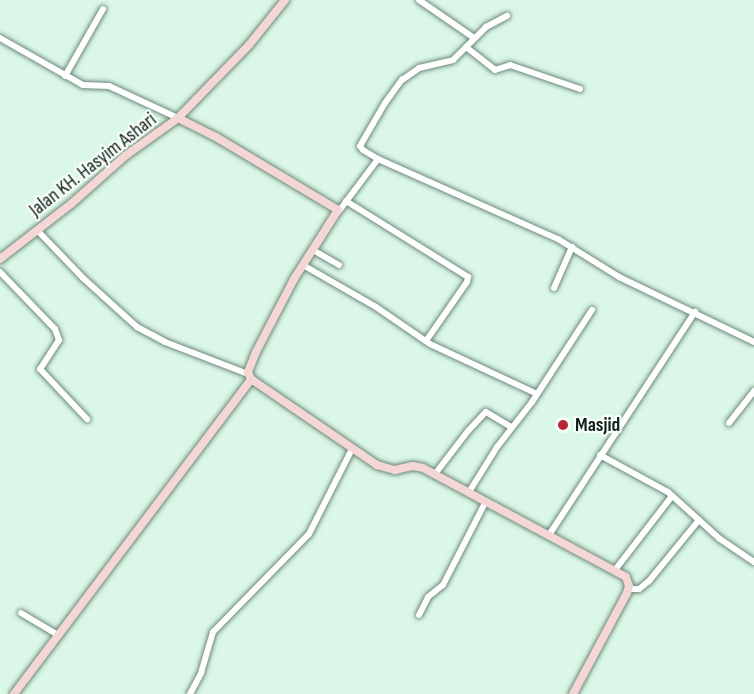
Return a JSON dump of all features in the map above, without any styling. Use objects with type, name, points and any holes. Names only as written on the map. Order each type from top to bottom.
[{"type":"street","name":"Jalan KH. Hasyim Ashari","points":[[0,259],[125,156],[178,118],[249,45],[285,0]]},
{"type":"street","points":[[419,0],[474,38]]},
{"type":"street","points":[[65,76],[103,9]]},
{"type":"street","points":[[507,16],[491,23],[449,63],[419,68],[402,80],[385,102],[360,146],[363,150],[378,159],[572,247],[619,277],[754,342]]},
{"type":"street","points":[[0,38],[87,87],[109,86],[216,137],[339,211]]},
{"type":"street","points":[[466,47],[495,70],[510,65],[580,89]]},
{"type":"street","points":[[14,694],[250,377],[256,352],[303,265],[346,201],[378,159]]},
{"type":"street","points":[[346,201],[468,277],[467,282],[426,341]]},
{"type":"street","points":[[37,230],[83,278],[137,327],[158,339],[250,377],[352,449],[385,468],[394,470],[417,466],[435,474],[626,577],[628,589],[573,694]]},
{"type":"street","points":[[554,288],[572,247]]},
{"type":"street","points":[[313,250],[339,265]]},
{"type":"street","points":[[303,265],[426,341],[537,394]]},
{"type":"street","points":[[0,272],[56,329],[59,340],[40,369],[87,419]]},
{"type":"street","points":[[469,492],[592,310]]},
{"type":"street","points":[[549,535],[695,312]]},
{"type":"street","points":[[729,423],[754,391]]},
{"type":"street","points":[[435,474],[468,431],[486,412],[511,427]]},
{"type":"street","points":[[190,694],[204,665],[213,632],[309,534],[352,449]]},
{"type":"street","points":[[600,455],[672,496],[754,562]]},
{"type":"street","points":[[615,570],[672,496]]},
{"type":"street","points":[[419,615],[428,597],[443,585],[486,501]]},
{"type":"street","points":[[628,589],[639,589],[649,581],[699,520]]},
{"type":"street","points":[[21,613],[58,635]]},
{"type":"place","name":"Masjid","points":[[563,425]]}]
